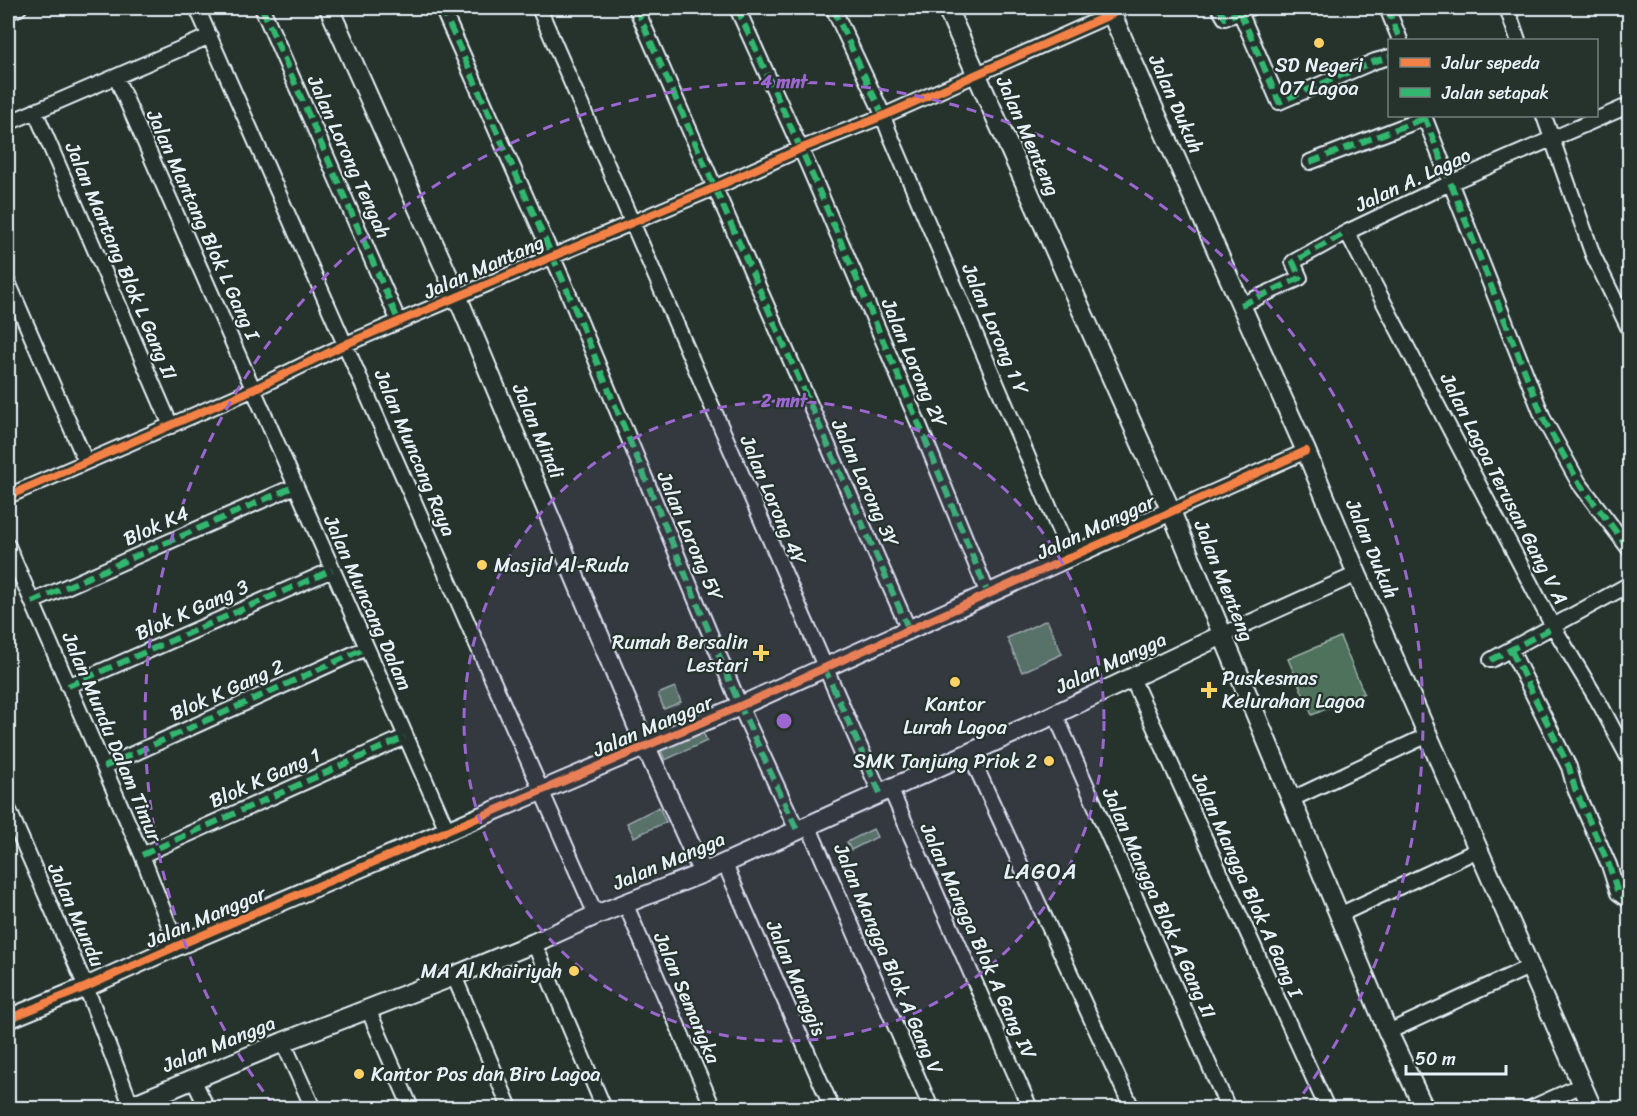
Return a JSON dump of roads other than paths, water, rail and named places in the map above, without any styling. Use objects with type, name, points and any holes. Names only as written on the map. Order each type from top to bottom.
[{"type":"street","points":[[8,12],[19,8]]},
{"type":"street","name":"Jalan Muncang Raya","points":[[197,8],[596,915]]},
{"type":"street","name":"Jalan Lorong Tengah","points":[[262,8],[399,322]]},
{"type":"street","name":"Jalan Mindi","points":[[329,8],[458,298],[646,747],[703,873]]},
{"type":"street","name":"Jalan Lorong 5Y","points":[[442,8],[552,255],[740,706],[802,828]]},
{"type":"street","name":"Jalan Lorong 4Y","points":[[539,8],[824,667],[885,791]]},
{"type":"street","name":"Jalan Lorong 3Y","points":[[636,8],[909,630]]},
{"type":"street","name":"Jalan Lorong 2Y","points":[[737,8],[920,427],[988,594]]},
{"type":"street","name":"Jalan Lorong 1 Y","points":[[833,8],[883,116],[1071,558]]},
{"type":"street","name":"Jalan Menteng","points":[[947,8],[1171,511],[1388,1032],[1424,1108]]},
{"type":"street","points":[[1219,8],[1225,18],[1245,10],[1279,102],[1388,57]]},
{"type":"street","points":[[1387,8],[1400,39]]},
{"type":"street","points":[[1507,8],[1518,39]]},
{"type":"street","name":"Jalan Mantang","points":[[8,496],[254,389],[346,344],[976,76],[1111,11]]},
{"type":"street","name":"Jalan Dukuh","points":[[1111,11],[1306,451],[1357,574],[1592,1108]]},
{"type":"street","points":[[8,123],[210,36]]},
{"type":"street","name":"Jalan Mantang Blok L Gang I","points":[[116,77],[254,389]]},
{"type":"street","name":"Jalan A. Lagao","points":[[1241,305],[1300,278],[1293,262],[1347,232],[1450,183],[1629,105]]},
{"type":"street","name":"Jalan Mantang Blok L Gang II","points":[[35,111],[171,426]]},
{"type":"street","points":[[1310,162],[1425,117],[1544,420],[1584,490],[1629,550]]},
{"type":"street","points":[[1544,117],[1593,255],[1629,331]]},
{"type":"street","name":"Jalan Lagoa Terusan Gang V A","points":[[1347,232],[1554,627],[1601,706],[1629,761]]},
{"type":"street","points":[[8,282],[86,462]]},
{"type":"street","name":"Jalan Muncang Dalam","points":[[254,389],[448,832]]},
{"type":"street","name":"Jalan Manggar","points":[[8,1019],[740,706],[1306,451]]},
{"type":"street","name":"Blok K4","points":[[32,602],[295,486]]},
{"type":"street","name":"Jalan Mundu Dalam Timur","points":[[8,546],[142,855],[177,946]]},
{"type":"street","name":"Blok K Gang 3","points":[[68,686],[332,570]]},
{"type":"street","points":[[1222,635],[1357,574]]},
{"type":"street","points":[[1491,660],[1629,584]]},
{"type":"street","name":"Jalan Mangga","points":[[128,1107],[283,1042],[534,944],[596,915],[703,873],[1055,714],[1222,635]]},
{"type":"street","name":"Blok K Gang 2","points":[[104,767],[366,648]]},
{"type":"street","points":[[1511,650],[1569,767],[1575,789],[1609,865],[1618,892],[1624,898],[1629,896]]},
{"type":"street","name":"Jalan Mangga Blok A Gang I","points":[[1132,678],[1327,1108]]},
{"type":"street","name":"Jalan Mangga Blok A Gang II","points":[[1055,714],[1228,1108]]},
{"type":"street","points":[[1290,800],[1428,735]]},
{"type":"street","name":"Blok K Gang 1","points":[[142,855],[405,737]]},
{"type":"street","points":[[969,752],[1132,1108]]},
{"type":"street","name":"Jalan Mangga Blok A Gang IV","points":[[885,791],[1030,1108]]},
{"type":"street","name":"Jalan Mundu","points":[[8,808],[86,987],[128,1107]]},
{"type":"street","name":"Jalan Mangga Blok A Gang V","points":[[802,828],[931,1108]]},
{"type":"street","points":[[1339,915],[1478,850]]},
{"type":"street","name":"Jalan Manggis","points":[[724,862],[831,1108]]},
{"type":"street","name":"Jalan Semangka","points":[[625,903],[714,1108]]},
{"type":"street","points":[[534,944],[604,1108]]},
{"type":"street","points":[[1388,1032],[1529,967]]},
{"type":"street","points":[[454,976],[510,1108]]},
{"type":"street","points":[[368,1009],[411,1108]]},
{"type":"street","points":[[283,1042],[313,1108]]},
{"type":"street","points":[[193,1079],[207,1108]]},
{"type":"street","points":[[1531,1108],[1582,1085]]},
{"type":"place","name":"SD Negeri 07 Lagoa","points":[[1319,43]]},
{"type":"place","name":"Masjid Al-Ruda","points":[[482,565]]},
{"type":"place","name":"Rumah Bersalin Lestari","points":[[761,653]]},
{"type":"place","name":"Kantor Lurah Lagoa","points":[[955,682]]},
{"type":"place","name":"Puskesmas Kelurahan Lagoa","points":[[1209,690]]},
{"type":"place","name":"SMK Tanjung Priok 2","points":[[1049,761]]},
{"type":"place","name":"MA Al Khairiyah","points":[[574,971]]},
{"type":"place","name":"Kantor Pos dan Biro Lagoa","points":[[359,1074]]},
{"type":"district","name":"LAGOA","points":[[1041,871]]}]
